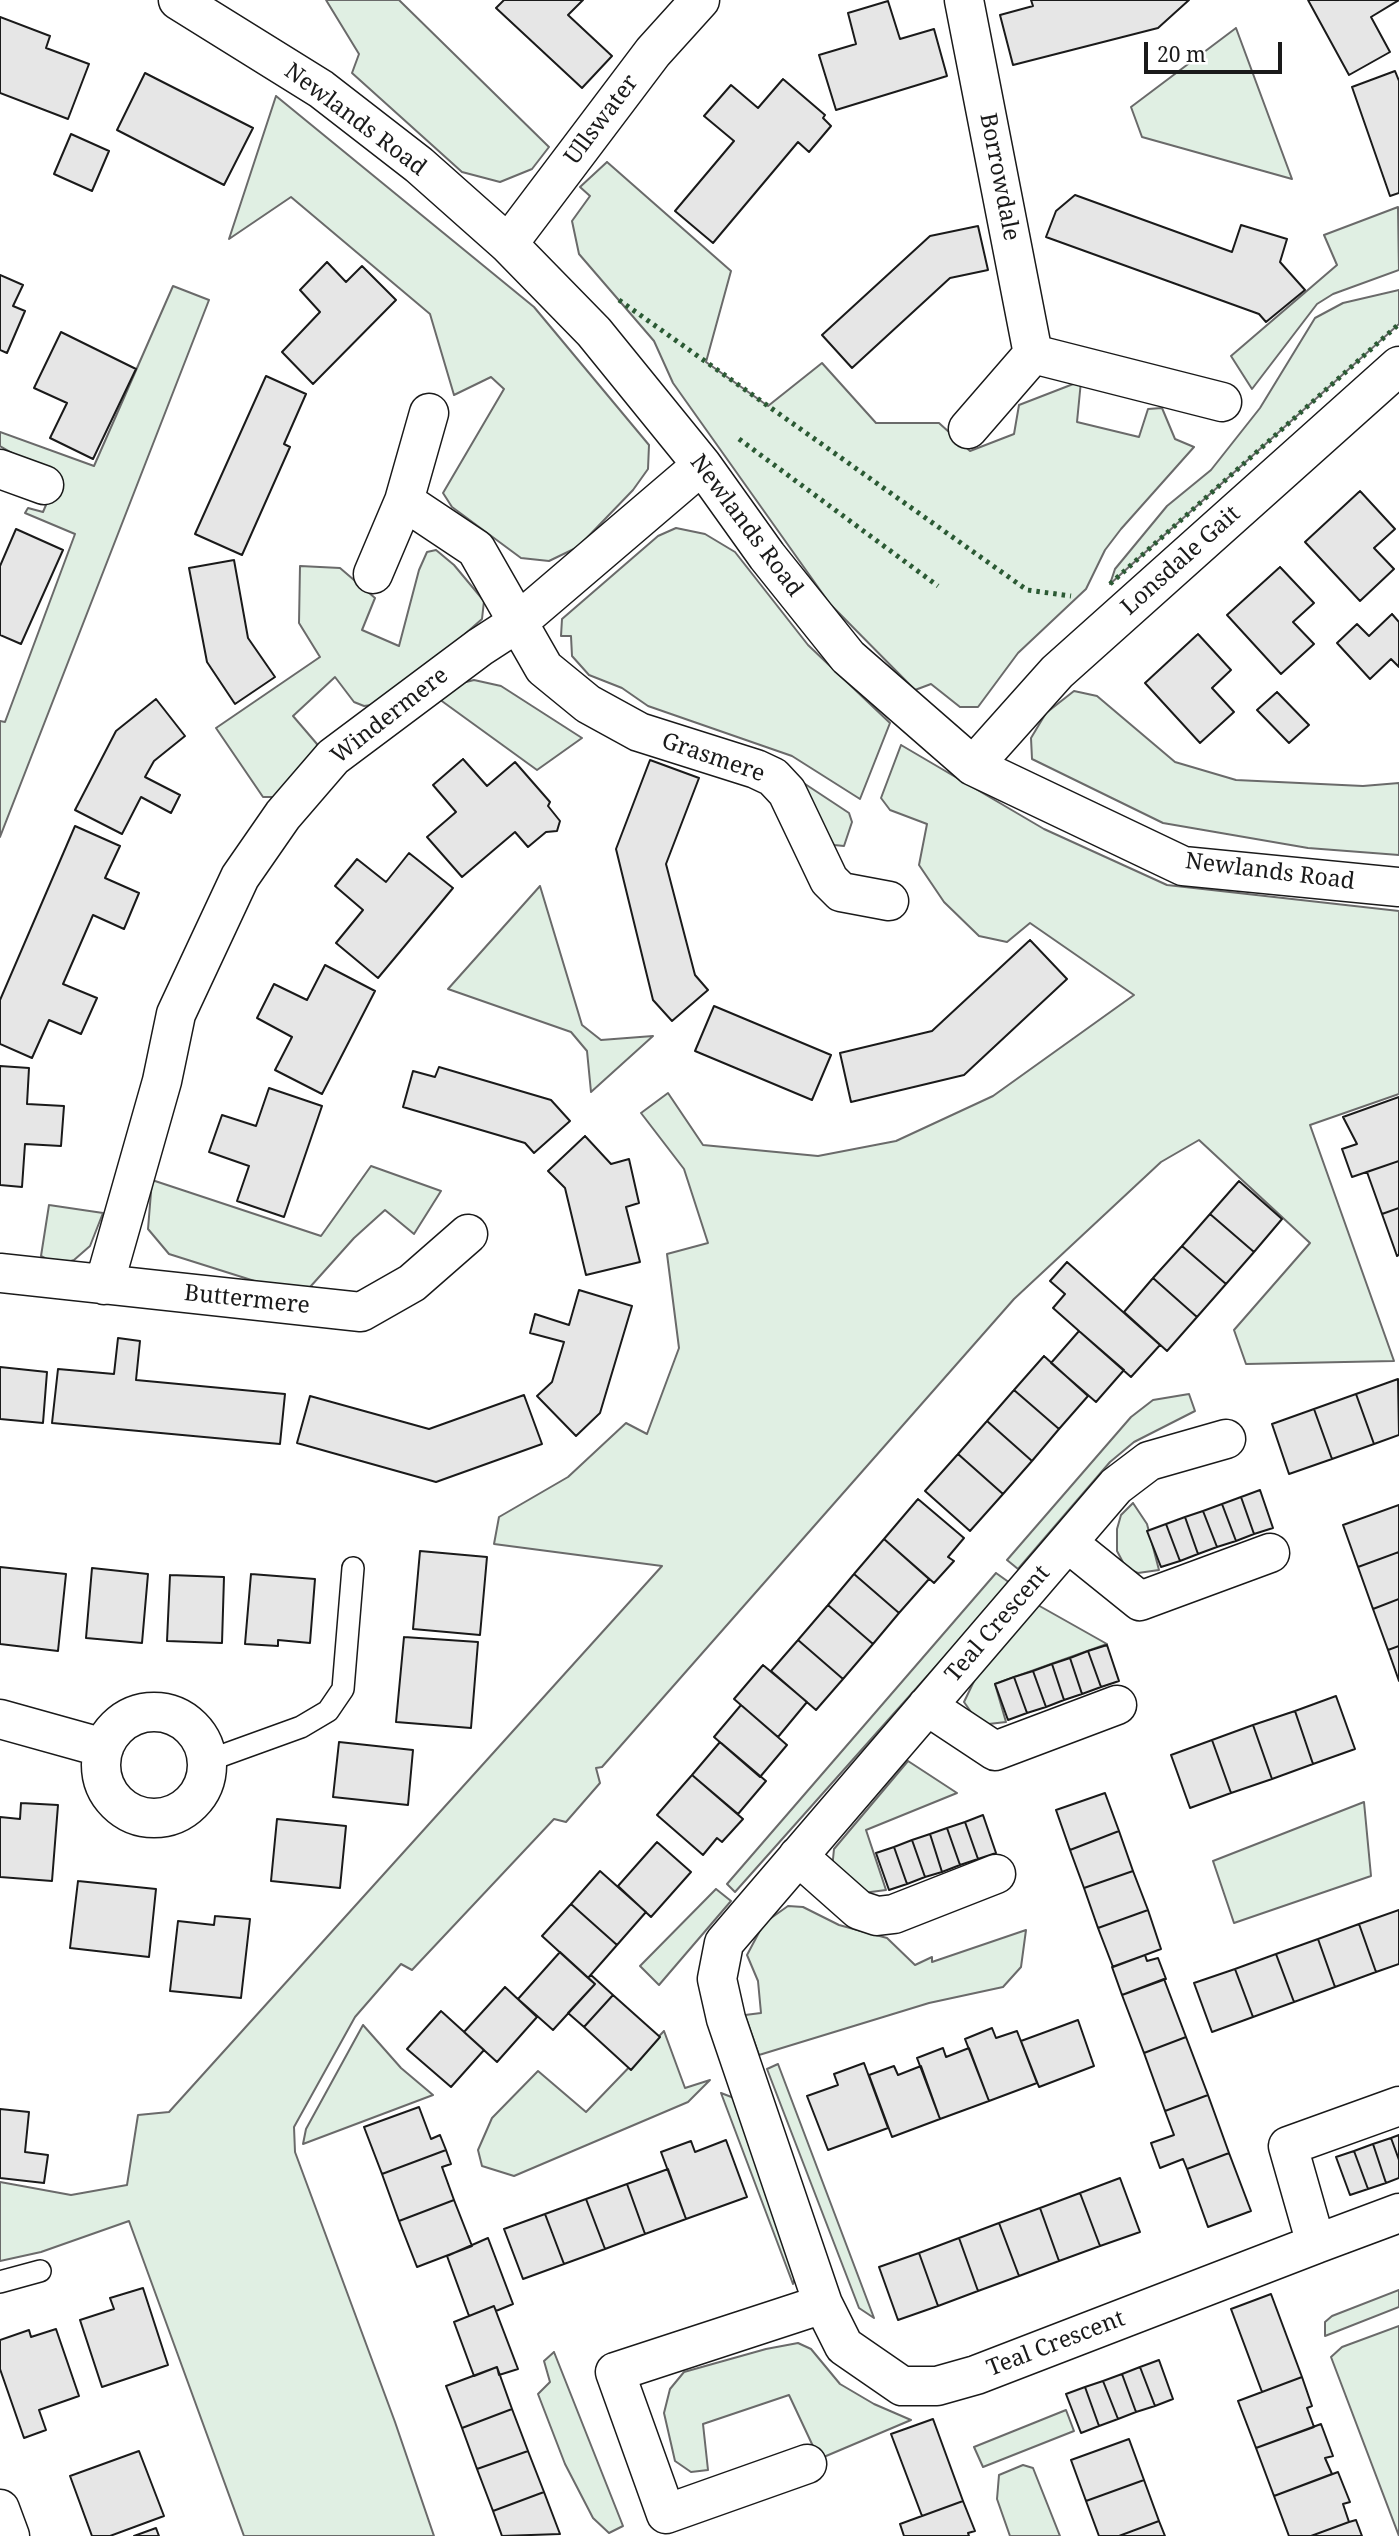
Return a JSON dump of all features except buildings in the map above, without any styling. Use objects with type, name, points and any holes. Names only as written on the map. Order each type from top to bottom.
[{"type":"street","name":"Newlands Road","points":[[177,0],[321,89],[419,165],[508,244],[594,332],[702,465],[767,556],[848,657],[973,766],[1183,866],[1399,887]]},
{"type":"street","name":"Ullswater","points":[[508,244],[653,52],[700,0]]},
{"type":"street","name":"Borrowdale","points":[[964,0],[1033,354]]},
{"type":"street","points":[[968,429],[1033,354],[1222,402]]},
{"type":"street","name":"Lonsdale Gait","points":[[973,766],[1056,672],[1396,375]]},
{"type":"street","points":[[373,574],[404,501],[429,413]]},
{"type":"street","name":"Windermere","points":[[104,1285],[163,1081],[176,1014],[240,877],[283,815],[333,757],[480,647],[517,623],[702,465]]},
{"type":"street","points":[[0,469],[44,485]]},
{"type":"street","name":"Grasmere","points":[[404,501],[476,549],[544,667],[589,704],[639,732],[756,769],[773,777],[787,792],[829,880],[841,892],[888,901]]},
{"type":"street","name":"Buttermere","points":[[0,1273],[361,1312],[412,1283],[468,1234]]},
{"type":"street","name":"Teal Crescent","points":[[1226,1439],[1149,1461],[1116,1486],[724,1943],[717,1979],[726,2019],[823,2304],[844,2346],[874,2370],[902,2386],[937,2386],[976,2375],[1399,2213]]},
{"type":"street","points":[[1068,1543],[1140,1601],[1270,1553]]},
{"type":"street","name":"Teal Crescent","points":[[927,1706],[995,1751],[1117,1705]]},
{"type":"street","points":[[157,1712],[174,1716],[189,1725],[200,1738],[207,1761],[203,1788],[193,1802],[178,1814],[161,1818],[143,1818],[126,1811],[113,1799],[102,1774],[104,1748],[112,1732],[124,1721],[141,1714],[157,1712]]},
{"type":"street","points":[[0,1719],[104,1748]]},
{"type":"street","points":[[798,1856],[859,1910],[877,1916],[894,1914],[996,1874]]},
{"type":"street","points":[[1316,2244],[1288,2146],[1399,2106]]},
{"type":"street","points":[[807,2464],[666,2514],[615,2372],[823,2304]]},
{"type":"street","points":[[0,2509],[10,2536]]},
{"type":"lane","points":[[207,1761],[301,1727],[328,1711],[343,1689],[353,1568]]},
{"type":"lane","points":[[0,2282],[40,2271]]},
{"type":"green space","points":[[326,0],[399,0],[549,147],[532,169],[500,182],[462,172],[352,73],[359,54]]},
{"type":"green space","points":[[1236,28],[1292,179],[1142,137],[1131,107]]},
{"type":"green space","points":[[276,96],[534,307],[649,445],[648,469],[633,490],[578,547],[549,561],[521,558],[452,507],[443,493],[504,389],[491,377],[454,395],[430,314],[291,197],[229,239]]},
{"type":"green space","points":[[607,162],[731,271],[706,362],[768,406],[822,363],[876,423],[939,423],[970,451],[1014,434],[1019,405],[1081,381],[1077,422],[1139,437],[1148,409],[1162,408],[1175,439],[1194,447],[1105,550],[1086,589],[1018,653],[978,707],[960,707],[931,684],[915,690],[830,604],[673,383],[654,341],[579,254],[572,221],[590,196],[580,187]]},
{"type":"green space","points":[[1398,207],[1399,270],[1333,294],[1317,304],[1252,389],[1231,356],[1337,265],[1324,235]]},
{"type":"green space","points":[[173,286],[209,300],[0,837],[0,721],[5,722],[75,534],[25,513],[28,508],[43,512],[57,479],[0,446],[0,432],[94,466]]},
{"type":"green space","points":[[1399,290],[1399,324],[1110,584],[1115,569],[1167,506],[1211,470],[1260,408],[1315,318],[1343,303]]},
{"type":"green space","points":[[676,528],[705,534],[735,552],[808,645],[890,723],[860,799],[792,756],[648,706],[622,688],[589,675],[572,656],[571,636],[561,636],[562,619],[658,536]]},
{"type":"green space","points":[[436,550],[454,565],[484,601],[482,619],[387,703],[364,706],[354,702],[335,677],[293,716],[317,744],[315,766],[285,797],[263,797],[216,728],[320,657],[299,623],[300,566],[340,568],[375,598],[362,630],[399,646],[419,570],[427,552]]},
{"type":"green space","points":[[474,680],[501,686],[582,738],[537,770],[439,699],[458,684]]},
{"type":"green space","points":[[1074,691],[1097,696],[1175,762],[1236,780],[1363,786],[1399,783],[1399,855],[1308,848],[1163,823],[1032,759],[1031,738],[1046,713]]},
{"type":"green space","points":[[901,745],[1044,829],[1167,885],[1399,911],[1399,1094],[1310,1125],[1394,1361],[1246,1364],[1234,1330],[1310,1243],[1199,1140],[1161,1162],[1014,1299],[602,1767],[596,1768],[600,1783],[566,1822],[554,1819],[412,1970],[401,1964],[355,2017],[294,2127],[295,2152],[395,2422],[434,2536],[244,2536],[129,2221],[41,2252],[0,2261],[0,2182],[71,2195],[127,2185],[138,2115],[169,2112],[662,1566],[494,1544],[499,1517],[568,1477],[626,1423],[647,1434],[679,1348],[667,1254],[708,1243],[684,1169],[641,1113],[668,1093],[703,1145],[818,1156],[896,1141],[993,1096],[1134,995],[1030,923],[1007,942],[979,936],[944,902],[919,865],[927,824],[890,810],[881,798]]},
{"type":"green space","points":[[796,778],[849,813],[852,822],[844,846],[834,845],[824,834]]},
{"type":"green space","points":[[540,886],[582,1025],[601,1040],[653,1036],[591,1092],[587,1051],[571,1032],[448,989]]},
{"type":"green space","points":[[371,1166],[441,1191],[414,1234],[385,1210],[354,1238],[302,1296],[169,1254],[148,1229],[152,1180],[321,1236]]},
{"type":"green space","points":[[49,1205],[103,1213],[90,1246],[74,1260],[58,1265],[41,1256]]},
{"type":"green space","points":[[1189,1394],[1195,1411],[1134,1442],[1110,1462],[1018,1569],[1007,1560],[1131,1417],[1153,1400]]},
{"type":"green space","points":[[1133,1503],[1147,1524],[1159,1570],[1138,1573],[1126,1568],[1117,1551],[1117,1529],[1121,1515]]},
{"type":"green space","points":[[996,1573],[1010,1583],[735,1892],[727,1884]]},
{"type":"green space","points":[[1036,1604],[1107,1644],[995,1684],[1006,1722],[980,1725],[964,1702],[976,1677]]},
{"type":"green space","points":[[908,1761],[957,1793],[866,1830],[886,1890],[863,1893],[832,1869],[834,1849]]},
{"type":"green space","points":[[1364,1802],[1371,1876],[1234,1923],[1213,1861]]},
{"type":"green space","points":[[716,1889],[731,1901],[659,1985],[640,1966]]},
{"type":"green space","points":[[788,1906],[803,1907],[839,1925],[887,1938],[915,1965],[932,1957],[932,1962],[1026,1930],[1021,1967],[1003,1987],[929,2003],[759,2055],[745,2015],[761,2013],[758,1981],[747,1955],[764,1923]]},
{"type":"green space","points":[[363,2025],[401,2068],[433,2095],[303,2144],[306,2129]]},
{"type":"green space","points":[[664,2031],[685,2088],[710,2080],[688,2102],[514,2176],[482,2166],[478,2150],[492,2118],[538,2071],[586,2112]]},
{"type":"green space","points":[[778,2064],[874,2318],[859,2308],[767,2069]]},
{"type":"green space","points":[[721,2093],[734,2098],[798,2268],[793,2284]]},
{"type":"green space","points":[[1399,2290],[1399,2307],[1325,2336],[1325,2322],[1332,2316]]},
{"type":"green space","points":[[1399,2326],[1399,2536],[1331,2357],[1342,2347]]},
{"type":"green space","points":[[798,2343],[811,2349],[840,2384],[874,2404],[911,2420],[819,2459],[789,2395],[703,2424],[708,2470],[691,2472],[675,2461],[664,2413],[670,2389],[684,2372]]},
{"type":"green space","points":[[554,2352],[623,2526],[609,2533],[593,2518],[565,2464],[538,2394],[550,2382],[544,2361]]},
{"type":"green space","points":[[1066,2410],[1074,2431],[983,2467],[974,2447]]},
{"type":"green space","points":[[1023,2465],[1033,2468],[1060,2536],[1010,2536],[997,2499],[999,2475]]},
{"type":"hedge","points":[[619,300],[1027,590],[1071,596]]},
{"type":"hedge","points":[[1110,584],[1399,324]]},
{"type":"hedge","points":[[739,439],[938,586]]}]
